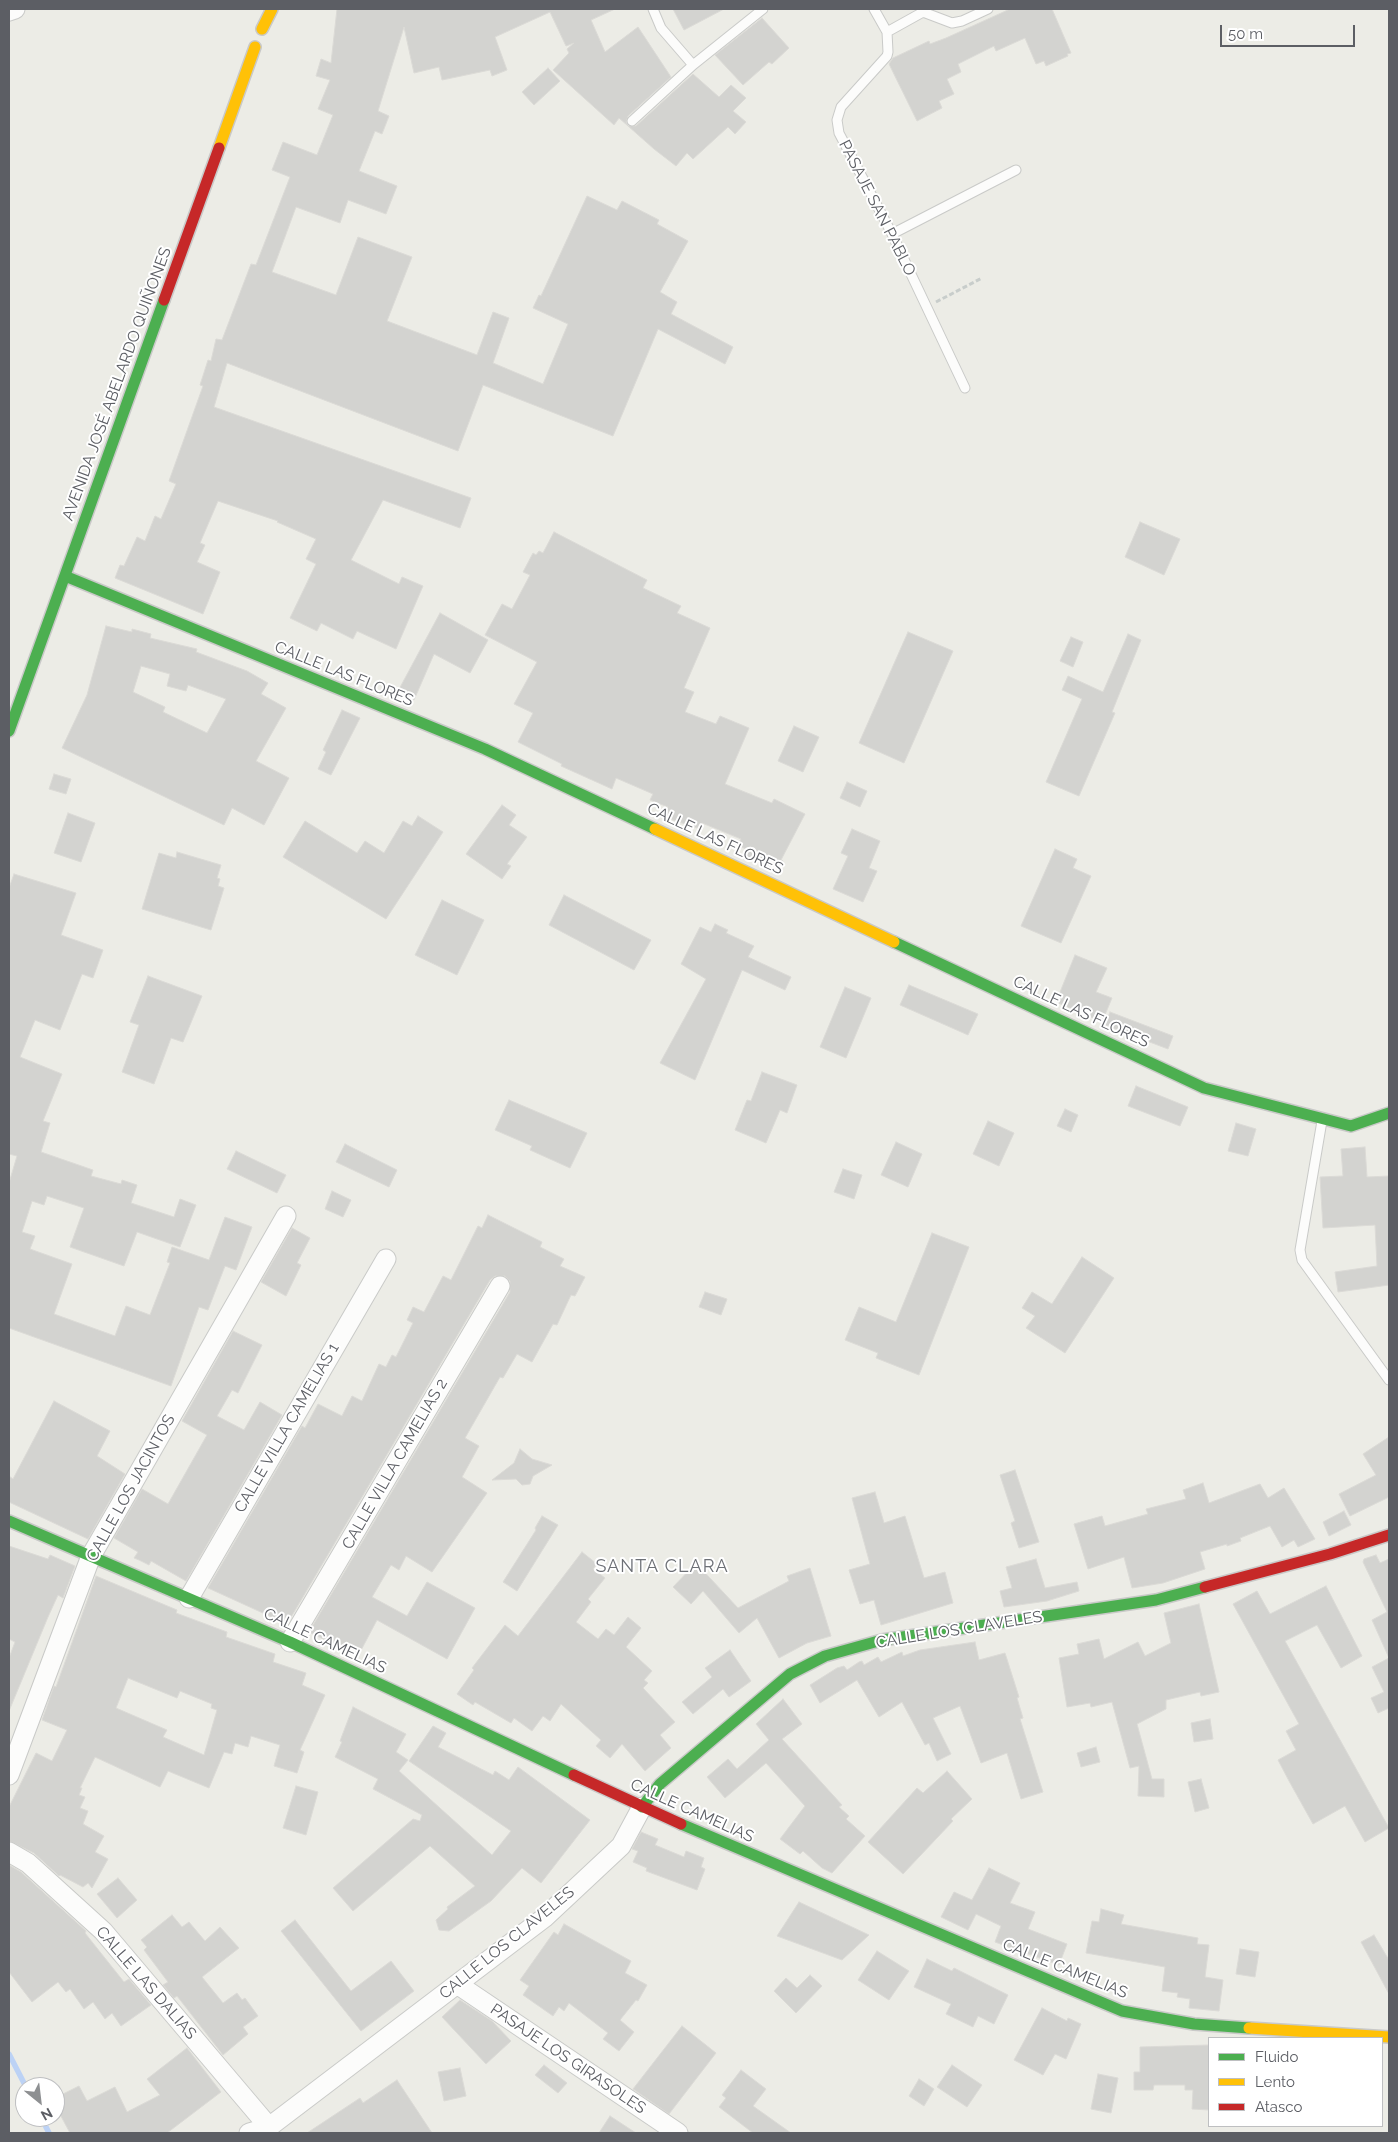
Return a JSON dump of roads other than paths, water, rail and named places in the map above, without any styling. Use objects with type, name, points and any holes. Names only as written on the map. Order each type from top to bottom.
[{"type":"street","points":[[9,11],[15,9]]},
{"type":"street","points":[[262,29],[272,9]]},
{"type":"street","name":"AVENIDA JOSÉ ABELARDO QUIÑONES","points":[[9,731],[255,47]]},
{"type":"street","name":"CALLE LAS FLORES","points":[[65,576],[485,749],[1204,1088],[1351,1126],[1389,1113]]},
{"type":"street","name":"CALLE LOS JACINTOS","points":[[9,1775],[91,1556],[286,1216]]},
{"type":"street","name":"CALLE VILLA CAMELIAS 1","points":[[188,1598],[386,1259]]},
{"type":"street","name":"CALLE VILLA CAMELIAS 2","points":[[290,1642],[500,1286]]},
{"type":"street","name":"CALLE CAMELIAS","points":[[9,1521],[290,1642],[642,1807],[1122,2011],[1194,2024],[1389,2037]]},
{"type":"street","name":"CALLE LOS CLAVELES","points":[[249,2133],[269,2127],[544,1918],[621,1846],[642,1807],[660,1784],[790,1674],[825,1656],[882,1640],[1156,1600],[1330,1554],[1389,1535]]},
{"type":"street","name":"CALLE LAS DALIAS","points":[[9,1852],[28,1863],[103,1931],[269,2127]]},
{"type":"street","name":"PASAJE LOS GIRASOLES","points":[[457,1984],[678,2133]]},
{"type":"lane","points":[[653,9],[661,28],[693,65]]},
{"type":"lane","points":[[632,121],[693,65],[763,9]]},
{"type":"lane","name":"PASAJE SAN PABLO","points":[[874,9],[886,32],[889,47],[887,56],[841,107],[837,120],[839,134],[892,234],[965,388]]},
{"type":"lane","points":[[886,32],[923,12],[952,23],[962,21],[988,9]]},
{"type":"lane","points":[[892,234],[1016,170]]},
{"type":"lane","points":[[1322,1118],[1300,1250],[1302,1260],[1389,1380]]},
{"type":"waterway","points":[[9,2054],[21,2077]]},
{"type":"waterway","points":[[46,2127],[49,2133]]},
{"type":"district","name":"SANTA CLARA","points":[[662,1567]]}]
